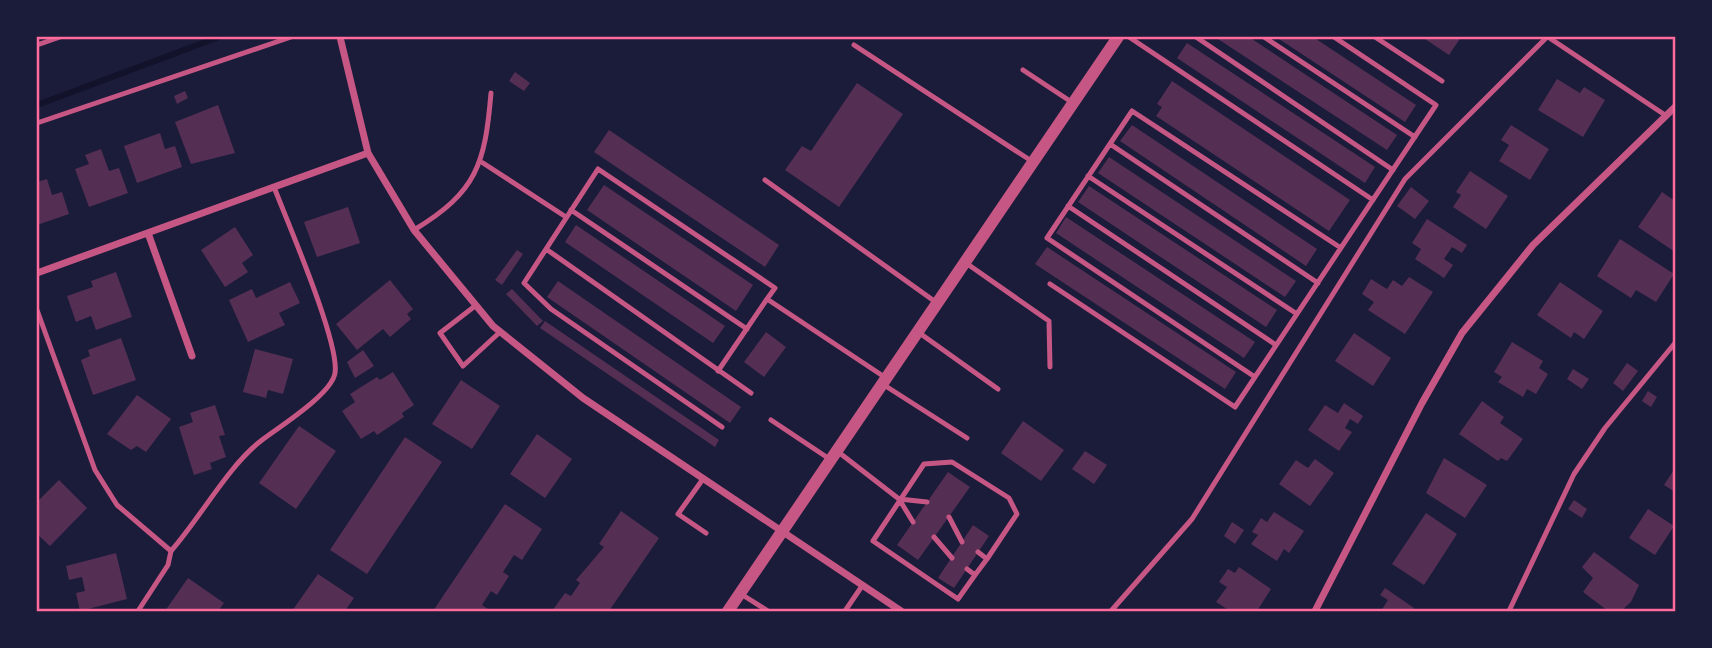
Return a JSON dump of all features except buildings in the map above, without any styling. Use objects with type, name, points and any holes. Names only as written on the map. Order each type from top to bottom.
[{"type":"street","points":[[340,37],[368,153],[414,230],[475,306],[500,332],[583,398],[901,611]]},
{"type":"street","points":[[728,611],[1119,37]]},
{"type":"street","points":[[1315,611],[1462,333],[1532,246],[1606,177],[1675,107]]},
{"type":"street","points":[[37,273],[368,153]]},
{"type":"street","points":[[148,233],[192,356]]},
{"type":"lane","points":[[37,45],[60,37]]},
{"type":"lane","points":[[37,123],[291,37]]},
{"type":"lane","points":[[1119,37],[1373,200]]},
{"type":"lane","points":[[1196,37],[1393,170]]},
{"type":"lane","points":[[1264,37],[1415,137]]},
{"type":"lane","points":[[1050,284],[1235,407],[1436,105],[1334,37]]},
{"type":"lane","points":[[1375,37],[1442,81]]},
{"type":"lane","points":[[1111,611],[1192,519],[1405,179],[1548,37],[1665,115]]},
{"type":"lane","points":[[855,45],[1033,162]]},
{"type":"lane","points":[[1023,69],[1073,103]]},
{"type":"lane","points":[[414,230],[454,202],[477,172],[488,130],[491,93]]},
{"type":"lane","points":[[1255,377],[1047,238],[1088,176],[1132,111],[1341,248]]},
{"type":"lane","points":[[1110,144],[1318,282]]},
{"type":"lane","points":[[484,163],[566,217]]},
{"type":"lane","points":[[718,370],[775,288],[598,169],[524,283],[551,309],[722,427]]},
{"type":"lane","points":[[1088,176],[1297,314]]},
{"type":"lane","points":[[765,180],[937,303]]},
{"type":"lane","points":[[138,611],[168,565],[171,551],[198,521],[248,451],[325,392],[335,374],[328,333],[274,187]]},
{"type":"lane","points":[[1068,206],[1276,345]]},
{"type":"lane","points":[[571,210],[747,329]]},
{"type":"lane","points":[[546,249],[751,393]]},
{"type":"lane","points":[[965,262],[1048,321],[1050,367]]},
{"type":"lane","points":[[767,299],[967,438]]},
{"type":"lane","points":[[475,306],[440,333],[463,366],[500,332]]},
{"type":"lane","points":[[37,310],[95,470],[117,506],[171,551]]},
{"type":"lane","points":[[918,331],[999,389]]},
{"type":"lane","points":[[1509,611],[1574,474],[1605,428],[1675,343]]},
{"type":"lane","points":[[771,420],[834,456],[899,499],[913,522]]},
{"type":"lane","points":[[952,462],[1009,498],[1017,514],[987,559],[958,599],[873,541],[923,464],[952,462]]},
{"type":"lane","points":[[703,479],[678,514],[706,533]]},
{"type":"lane","points":[[899,499],[927,502]]},
{"type":"lane","points":[[948,517],[962,542]]},
{"type":"lane","points":[[934,537],[952,558]]},
{"type":"lane","points":[[978,552],[987,559]]},
{"type":"lane","points":[[967,569],[975,575]]},
{"type":"lane","points":[[845,611],[862,586]]},
{"type":"lane","points":[[740,593],[768,611]]},
{"type":"waterway","points":[[37,105],[219,37]]}]
